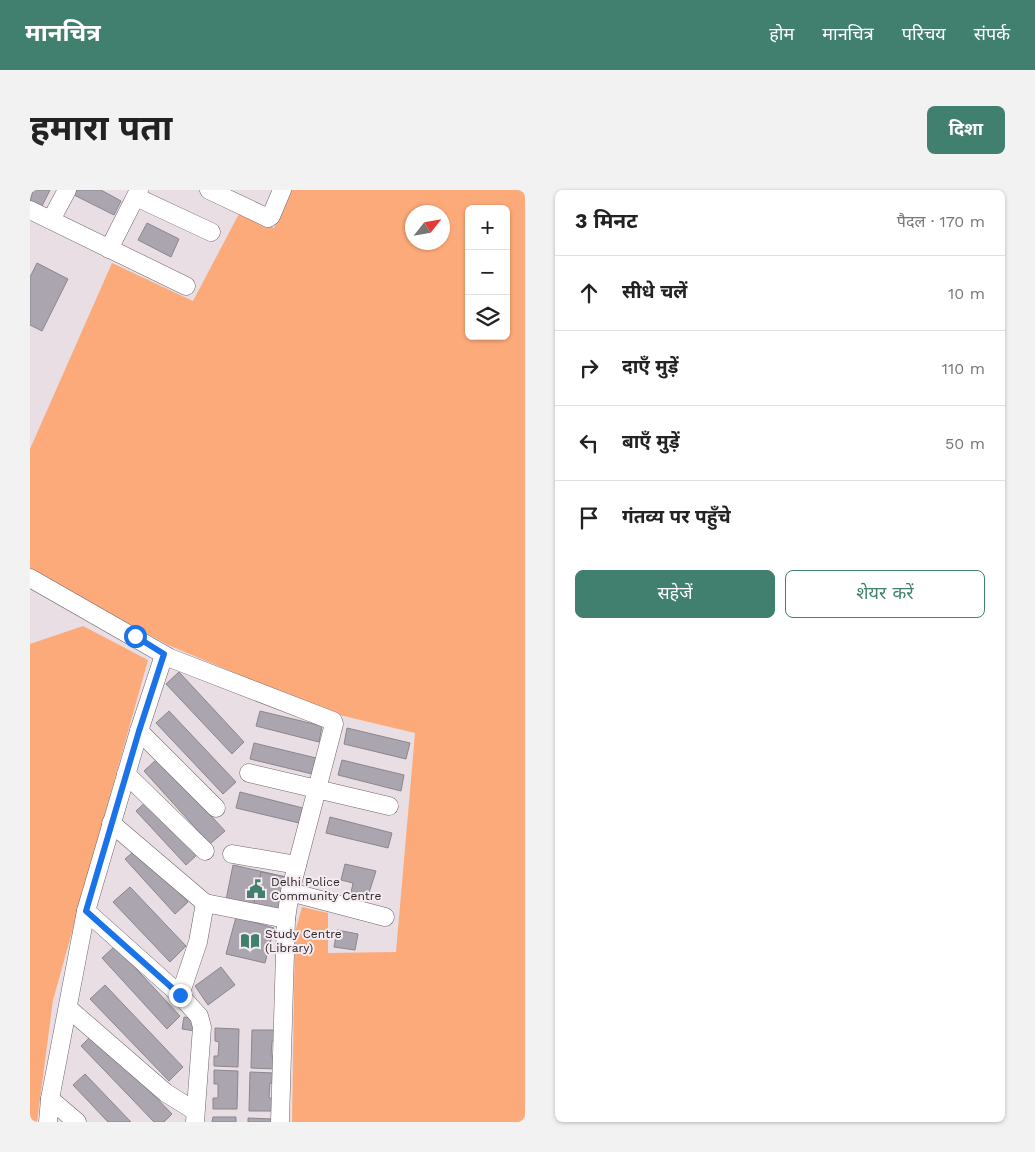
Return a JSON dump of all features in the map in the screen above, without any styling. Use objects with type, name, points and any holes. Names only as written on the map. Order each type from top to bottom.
[{"type":"street","points":[[51,220],[67,190]]},
{"type":"street","points":[[209,190],[268,218],[271,216],[282,190]]},
{"type":"street","points":[[109,249],[138,193],[211,232]]},
{"type":"street","points":[[30,210],[186,286]]},
{"type":"street","points":[[30,578],[164,654],[332,719],[334,724],[296,865],[286,919],[280,1122]]},
{"type":"street","points":[[48,1122],[50,1099],[86,911],[111,823],[164,654]]},
{"type":"street","points":[[139,731],[216,808]]},
{"type":"street","points":[[249,773],[389,806]]},
{"type":"street","points":[[126,774],[204,851]]},
{"type":"street","points":[[111,823],[205,903],[286,919]]},
{"type":"street","points":[[232,854],[296,865]]},
{"type":"street","points":[[290,892],[385,917]]},
{"type":"street","points":[[180,995],[198,942],[205,903]]},
{"type":"street","points":[[86,911],[180,995],[199,1016],[202,1027],[195,1117]]},
{"type":"street","points":[[68,1008],[195,1117]]},
{"type":"street","points":[[50,1099],[77,1122]]},
{"type":"shaded area","points":[[290,190],[525,190],[525,1122],[292,1122],[295,932],[302,907],[328,913],[328,953],[396,952],[415,733],[331,713],[168,645],[30,570],[30,449],[112,263],[193,301],[241,210],[274,228]]},
{"type":"shaded area","points":[[83,626],[148,660],[53,1000],[37,1122],[30,1122],[30,644]]},
{"type":"building","points":[[33,190],[50,190],[41,208],[30,202]]},
{"type":"building","points":[[76,190],[101,190],[121,201],[114,215],[74,195]]},
{"type":"building","points":[[147,223],[179,239],[171,257],[138,240]]},
{"type":"building","points":[[37,263],[68,279],[42,331],[30,325],[30,277]]},
{"type":"building","points":[[179,672],[244,742],[232,754],[166,684]]},
{"type":"building","points":[[169,711],[236,782],[223,794],[156,723]]},
{"type":"building","points":[[260,711],[322,726],[319,742],[256,726]]},
{"type":"building","points":[[347,728],[410,743],[406,759],[344,744]]},
{"type":"building","points":[[254,743],[316,758],[312,774],[250,759]]},
{"type":"building","points":[[158,758],[225,831],[210,844],[144,771]]},
{"type":"building","points":[[342,760],[404,775],[401,791],[338,775]]},
{"type":"building","points":[[240,792],[303,808],[299,823],[236,808]]},
{"type":"building","points":[[150,798],[199,853],[186,865],[136,811]]},
{"type":"building","points":[[330,817],[392,833],[388,848],[326,833]]},
{"type":"building","points":[[138,848],[188,902],[175,914],[125,859]]},
{"type":"building","points":[[345,864],[376,871],[368,896],[351,893],[353,883],[341,880]]},
{"type":"building","name":"Delhi Police Community Centre","points":[[233,865],[286,877],[279,912],[226,900]]},
{"type":"building","points":[[261,872],[286,877],[279,912],[253,907]]},
{"type":"building","points":[[130,887],[186,946],[170,962],[113,902]]},
{"type":"building","name":"Study Centre (Library)","points":[[236,917],[274,928],[265,963],[226,954]]},
{"type":"building","points":[[337,930],[358,934],[355,950],[334,947]]},
{"type":"building","points":[[115,946],[180,1016],[167,1029],[102,958]]},
{"type":"building","points":[[221,967],[235,985],[208,1005],[195,986]]},
{"type":"building","points":[[105,985],[183,1067],[169,1081],[90,999]]},
{"type":"building","points":[[184,1017],[197,1019],[195,1031],[182,1029]]},
{"type":"building","points":[[215,1028],[239,1029],[238,1067],[214,1066],[214,1056],[218,1056],[219,1042],[215,1041]]},
{"type":"building","points":[[252,1030],[276,1030],[276,1041],[272,1041],[271,1056],[275,1056],[275,1069],[251,1068]]},
{"type":"building","points":[[94,1033],[172,1114],[164,1122],[154,1122],[81,1046]]},
{"type":"building","points":[[214,1070],[238,1071],[237,1109],[213,1109],[213,1098],[218,1098],[218,1084],[214,1084]]},
{"type":"building","points":[[250,1072],[274,1073],[273,1083],[270,1083],[269,1098],[273,1098],[273,1111],[249,1111]]},
{"type":"building","points":[[85,1074],[131,1122],[108,1122],[73,1085]]},
{"type":"building","points":[[213,1117],[236,1117],[236,1122],[212,1122]]},
{"type":"building","points":[[248,1118],[272,1119],[272,1122],[248,1122]]},
{"type":"place","name":"Delhi Police Community Centre","points":[[256,889]]},
{"type":"place","name":"Study Centre (Library)","points":[[250,941]]},
{"type":"route","points":[[135,636],[164,654],[111,823],[86,911],[180,995]]}]
